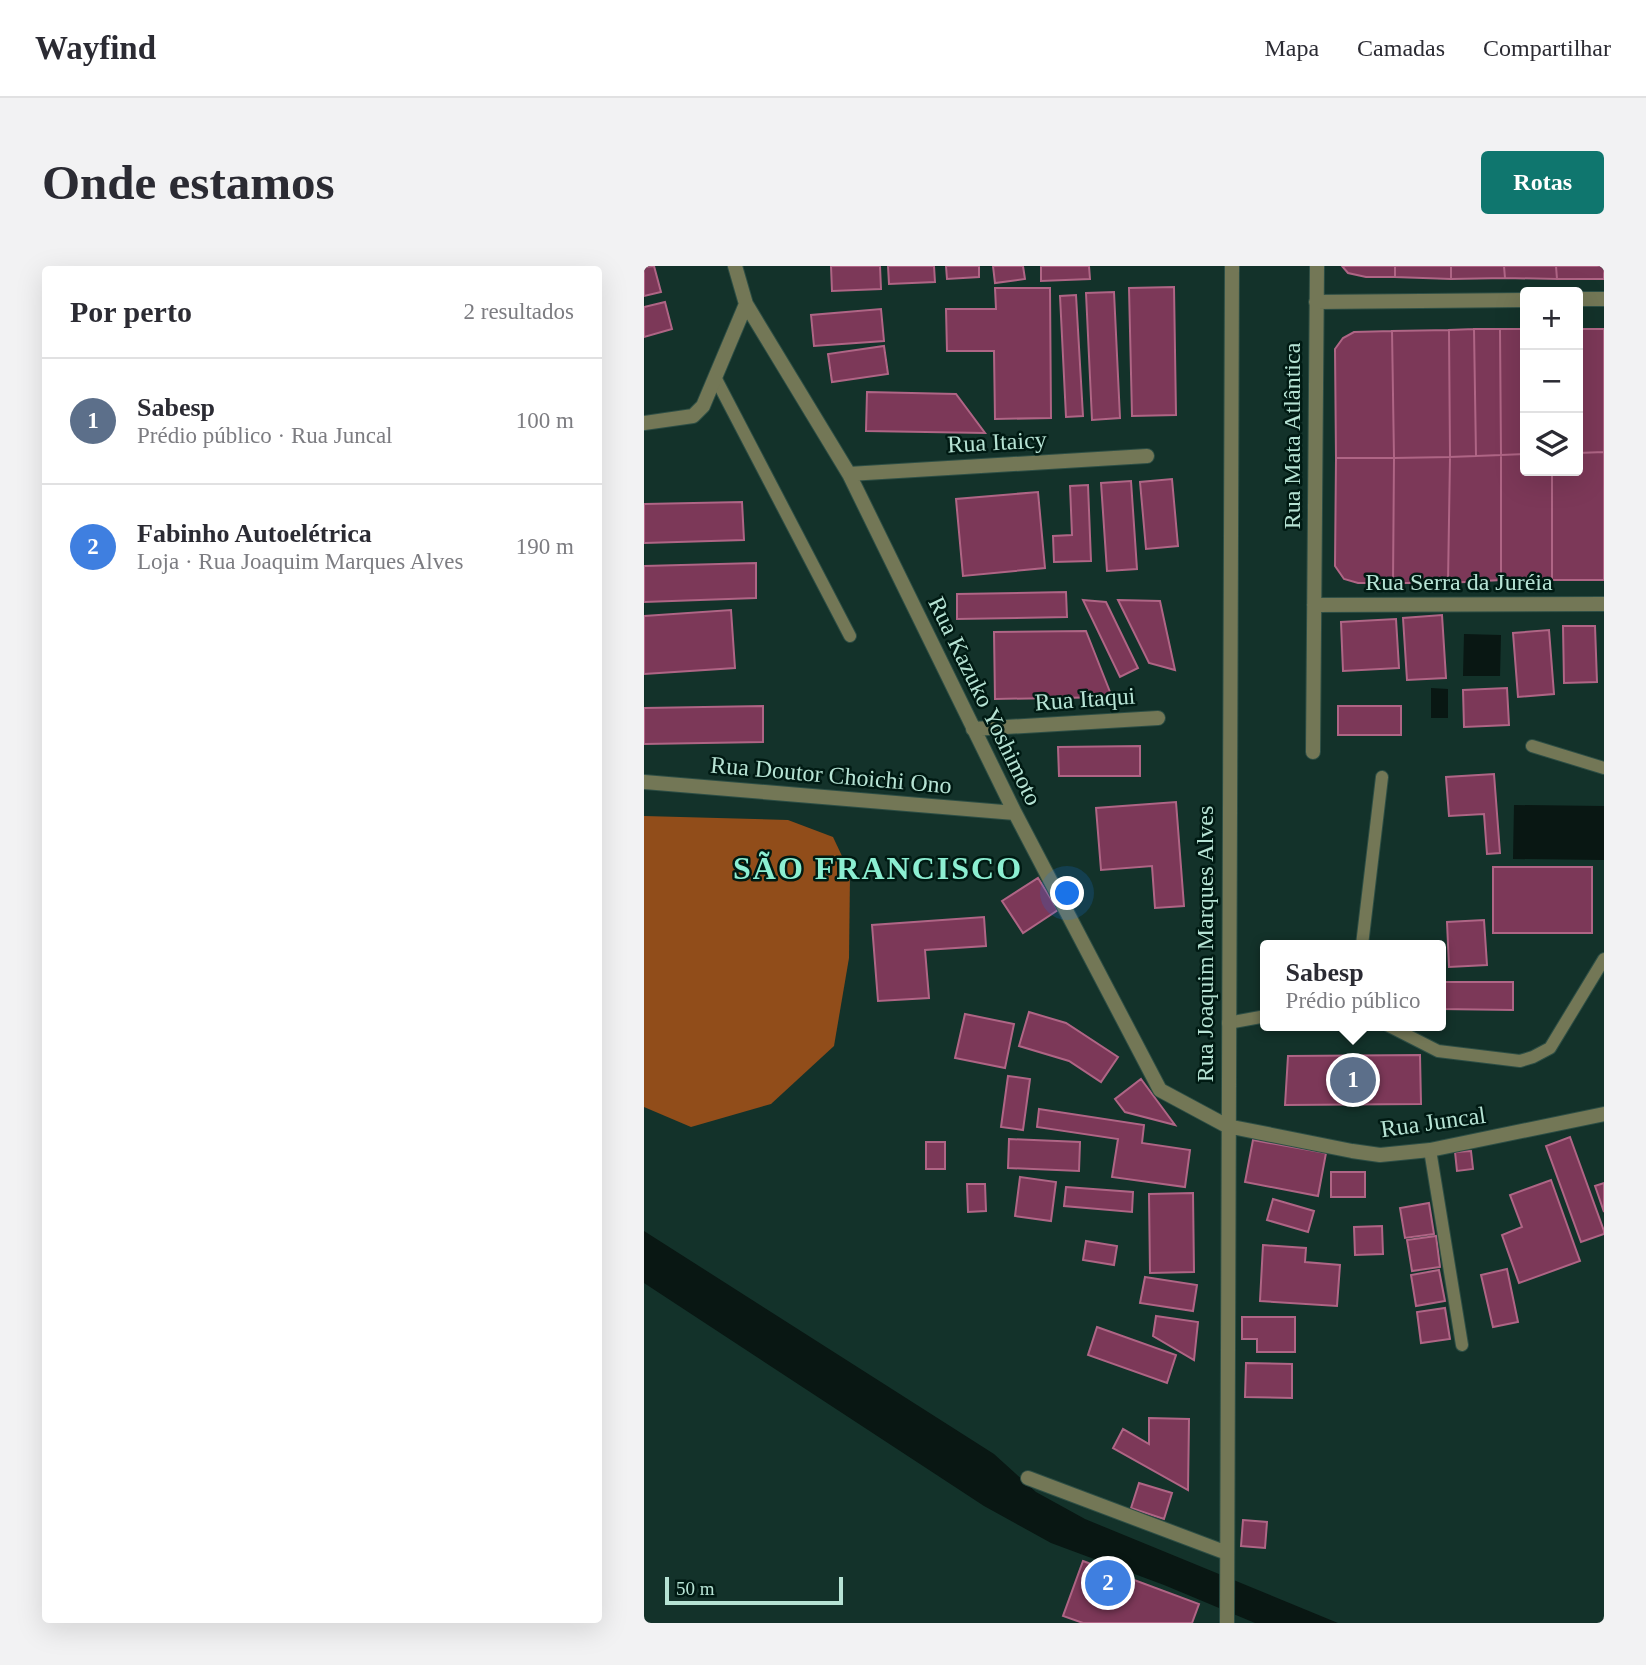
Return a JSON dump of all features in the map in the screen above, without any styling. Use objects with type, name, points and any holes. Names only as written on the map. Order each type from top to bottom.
[{"type":"street","name":"Rua Kazuko Yoshimoto","points":[[735,266],[746,304],[849,474],[1015,813],[1160,1090],[1227,1126]]},
{"type":"street","name":"Rua Joaquim Marques Alves","points":[[1227,1623],[1232,266]]},
{"type":"street","name":"Rua Mata Atlântica","points":[[1313,752],[1317,266]]},
{"type":"street","points":[[1583,299],[1604,299]]},
{"type":"street","points":[[1316,302],[1520,300]]},
{"type":"street","points":[[644,423],[692,416],[703,406],[746,304]]},
{"type":"street","name":"Rua Itaicy","points":[[849,474],[1147,456]]},
{"type":"street","name":"Rua Serra da Juréia","points":[[1314,606],[1604,604]]},
{"type":"street","name":"Rua Itaqui","points":[[973,729],[1158,718]]},
{"type":"street","name":"Rua Doutor Choichi Ono","points":[[644,782],[1015,813]]},
{"type":"street","name":"Rua Juncal","points":[[1227,1126],[1380,1154],[1430,1150],[1604,1114]]},
{"type":"street","points":[[1028,1478],[1227,1553]]},
{"type":"lane","points":[[716,379],[850,636]]},
{"type":"lane","points":[[1532,746],[1604,768]]},
{"type":"lane","points":[[1363,940],[1382,777]]},
{"type":"lane","points":[[1400,1031],[1438,1051],[1520,1061],[1534,1057],[1550,1048],[1604,960]]},
{"type":"lane","points":[[1228,1023],[1260,1017]]},
{"type":"lane","points":[[1430,1150],[1462,1345]]},
{"type":"shaded area","points":[[1464,634],[1501,635],[1500,676],[1463,676]]},
{"type":"shaded area","points":[[1431,688],[1448,689],[1448,718],[1431,718]]},
{"type":"shaded area","points":[[1514,805],[1604,806],[1604,860],[1513,859]]},
{"type":"shaded area","points":[[644,816],[788,820],[833,837],[850,873],[849,958],[834,1046],[771,1104],[691,1127],[644,1107]]},
{"type":"shaded area","points":[[644,1231],[994,1454],[1036,1492],[1085,1519],[1338,1623],[1255,1623],[1164,1585],[1051,1543],[984,1506],[644,1283]]},
{"type":"building","points":[[654,266],[661,292],[644,296],[644,267]]},
{"type":"building","points":[[831,266],[880,266],[881,289],[832,291]]},
{"type":"building","points":[[888,266],[934,266],[935,282],[889,284]]},
{"type":"building","points":[[946,266],[979,266],[979,277],[947,279]]},
{"type":"building","points":[[993,266],[1023,266],[1025,279],[995,283]]},
{"type":"building","points":[[1041,266],[1089,266],[1090,279],[1041,281]]},
{"type":"building","points":[[1342,266],[1395,266],[1395,277],[1366,277],[1348,273]]},
{"type":"building","points":[[1395,266],[1451,266],[1451,279],[1395,277]]},
{"type":"building","points":[[1451,266],[1504,266],[1505,278],[1451,279]]},
{"type":"building","points":[[1504,266],[1556,266],[1557,279],[1505,278]]},
{"type":"building","points":[[1556,266],[1604,266],[1604,279],[1557,279]]},
{"type":"building","points":[[1174,287],[1176,415],[1132,416],[1129,288]]},
{"type":"building","points":[[995,288],[1050,288],[1051,418],[995,419],[994,351],[947,351],[946,309],[996,309]]},
{"type":"building","points":[[1114,292],[1120,418],[1092,420],[1086,293]]},
{"type":"building","points":[[1076,295],[1083,416],[1066,417],[1060,296]]},
{"type":"building","points":[[665,302],[672,329],[644,337],[644,307]]},
{"type":"building","points":[[881,309],[884,341],[814,346],[811,315]]},
{"type":"building","points":[[1474,329],[1476,456],[1450,457],[1449,330]]},
{"type":"building","points":[[1474,329],[1500,329],[1501,455],[1476,456]]},
{"type":"building","points":[[1500,329],[1520,329],[1520,454],[1501,455]]},
{"type":"building","points":[[1583,329],[1604,329],[1604,452],[1583,453]]},
{"type":"building","points":[[1449,330],[1450,457],[1394,458],[1392,331]]},
{"type":"building","points":[[1392,331],[1394,458],[1336,458],[1335,349],[1343,338],[1354,332]]},
{"type":"building","points":[[884,346],[888,374],[832,382],[828,354]]},
{"type":"building","points":[[867,392],[956,394],[985,433],[866,431]]},
{"type":"building","points":[[1604,452],[1604,580],[1552,580],[1552,476],[1583,476],[1583,453]]},
{"type":"building","points":[[1520,454],[1520,476],[1552,476],[1552,580],[1501,580],[1501,455]]},
{"type":"building","points":[[1501,455],[1501,580],[1448,583],[1450,457]]},
{"type":"building","points":[[1450,457],[1448,583],[1393,583],[1394,458]]},
{"type":"building","points":[[1336,458],[1394,458],[1393,583],[1358,583],[1344,579],[1335,566]]},
{"type":"building","points":[[1172,479],[1178,546],[1146,549],[1140,482]]},
{"type":"building","points":[[1131,481],[1137,569],[1107,571],[1101,483]]},
{"type":"building","points":[[1088,485],[1091,561],[1054,562],[1053,536],[1072,535],[1070,486]]},
{"type":"building","points":[[1038,492],[1045,568],[963,576],[956,499]]},
{"type":"building","points":[[742,502],[744,540],[644,543],[644,504]]},
{"type":"building","points":[[756,563],[756,598],[644,602],[644,566]]},
{"type":"building","points":[[1066,592],[1067,617],[957,619],[957,594]]},
{"type":"building","points":[[1083,600],[1106,602],[1138,668],[1120,677]]},
{"type":"building","points":[[1118,600],[1160,601],[1175,670],[1149,663]]},
{"type":"building","points":[[731,610],[735,668],[644,674],[644,616]]},
{"type":"building","points":[[1442,615],[1446,678],[1407,680],[1403,618]]},
{"type":"building","points":[[1396,619],[1399,668],[1343,671],[1341,622]]},
{"type":"building","points":[[1563,626],[1595,626],[1597,682],[1564,683]]},
{"type":"building","points":[[1549,630],[1554,694],[1518,697],[1513,633]]},
{"type":"building","points":[[1086,631],[1112,697],[995,699],[994,632]]},
{"type":"building","points":[[1507,688],[1509,725],[1464,727],[1463,690]]},
{"type":"building","points":[[763,706],[763,742],[644,744],[644,708]]},
{"type":"building","points":[[1338,706],[1401,706],[1401,735],[1338,735]]},
{"type":"building","points":[[1140,746],[1140,776],[1059,776],[1058,747]]},
{"type":"building","points":[[1494,774],[1500,853],[1487,854],[1484,814],[1449,816],[1446,777]]},
{"type":"building","points":[[1176,802],[1184,906],[1155,908],[1152,866],[1101,870],[1096,808]]},
{"type":"building","points":[[1493,867],[1592,867],[1592,933],[1493,933]]},
{"type":"building","points":[[1038,878],[1058,910],[1023,933],[1002,901]]},
{"type":"building","points":[[984,917],[986,946],[925,950],[929,998],[878,1001],[872,925]]},
{"type":"building","points":[[1484,920],[1487,965],[1449,967],[1447,922]]},
{"type":"building","points":[[1446,982],[1513,982],[1513,1010],[1446,1009]]},
{"type":"building","points":[[1029,1012],[1066,1023],[1118,1057],[1101,1082],[1069,1061],[1019,1046]]},
{"type":"building","points":[[965,1014],[1014,1024],[1005,1068],[955,1058]]},
{"type":"building","points":[[1420,1055],[1421,1104],[1285,1105],[1288,1056]]},
{"type":"building","points":[[1008,1076],[1030,1079],[1023,1130],[1001,1127]]},
{"type":"building","points":[[1141,1079],[1175,1125],[1125,1112],[1115,1099]]},
{"type":"building","points":[[1039,1109],[1144,1125],[1142,1143],[1190,1150],[1185,1187],[1112,1177],[1118,1139],[1037,1127]]},
{"type":"building","points":[[1570,1137],[1604,1231],[1604,1234],[1581,1242],[1546,1146]]},
{"type":"building","points":[[1009,1139],[1080,1142],[1079,1171],[1008,1168]]},
{"type":"building","points":[[1253,1140],[1326,1153],[1318,1196],[1245,1182]]},
{"type":"building","points":[[926,1142],[945,1142],[945,1169],[926,1169]]},
{"type":"building","points":[[1471,1151],[1473,1169],[1457,1171],[1455,1152]]},
{"type":"building","points":[[1331,1172],[1365,1172],[1365,1197],[1331,1197]]},
{"type":"building","points":[[1020,1177],[1056,1182],[1051,1221],[1015,1216]]},
{"type":"building","points":[[1551,1180],[1580,1261],[1519,1283],[1502,1235],[1522,1227],[1510,1195]]},
{"type":"building","points":[[1604,1183],[1604,1212],[1595,1186]]},
{"type":"building","points":[[967,1184],[985,1184],[986,1211],[968,1212]]},
{"type":"building","points":[[1066,1187],[1133,1192],[1132,1212],[1064,1206]]},
{"type":"building","points":[[1193,1193],[1194,1272],[1150,1273],[1149,1194]]},
{"type":"building","points":[[1273,1199],[1314,1211],[1308,1232],[1267,1220]]},
{"type":"building","points":[[1429,1203],[1434,1234],[1405,1238],[1400,1208]]},
{"type":"building","points":[[1382,1226],[1383,1254],[1355,1255],[1354,1227]]},
{"type":"building","points":[[1436,1236],[1440,1267],[1412,1271],[1407,1240]]},
{"type":"building","points":[[1086,1241],[1117,1246],[1114,1265],[1083,1260]]},
{"type":"building","points":[[1263,1245],[1306,1248],[1305,1262],[1340,1265],[1337,1306],[1260,1301]]},
{"type":"building","points":[[1507,1269],[1518,1322],[1493,1327],[1481,1275]]},
{"type":"building","points":[[1439,1270],[1445,1301],[1416,1306],[1411,1275]]},
{"type":"building","points":[[1145,1277],[1197,1285],[1193,1311],[1140,1303]]},
{"type":"building","points":[[1445,1308],[1450,1339],[1421,1343],[1417,1312]]},
{"type":"building","points":[[1156,1316],[1198,1322],[1194,1360],[1153,1336]]},
{"type":"building","points":[[1242,1317],[1295,1317],[1295,1352],[1257,1352],[1257,1339],[1242,1339]]},
{"type":"building","points":[[1097,1327],[1176,1355],[1167,1383],[1088,1355]]},
{"type":"building","points":[[1246,1363],[1292,1364],[1292,1398],[1245,1397]]},
{"type":"building","points":[[1149,1418],[1189,1419],[1188,1490],[1113,1448],[1123,1429],[1149,1444]]},
{"type":"building","points":[[1139,1483],[1172,1493],[1164,1519],[1131,1508]]},
{"type":"building","points":[[1243,1520],[1267,1522],[1265,1548],[1241,1546]]},
{"type":"building","points":[[1083,1561],[1199,1604],[1192,1623],[1083,1623],[1063,1616]]},
{"type":"place","name":"Sabesp","points":[[1353,1080]]},
{"type":"place","name":"Fabinho Autoelétrica","points":[[1108,1583]]},
{"type":"district","name":"SÃO FRANCISCO","points":[[878,868]]}]
